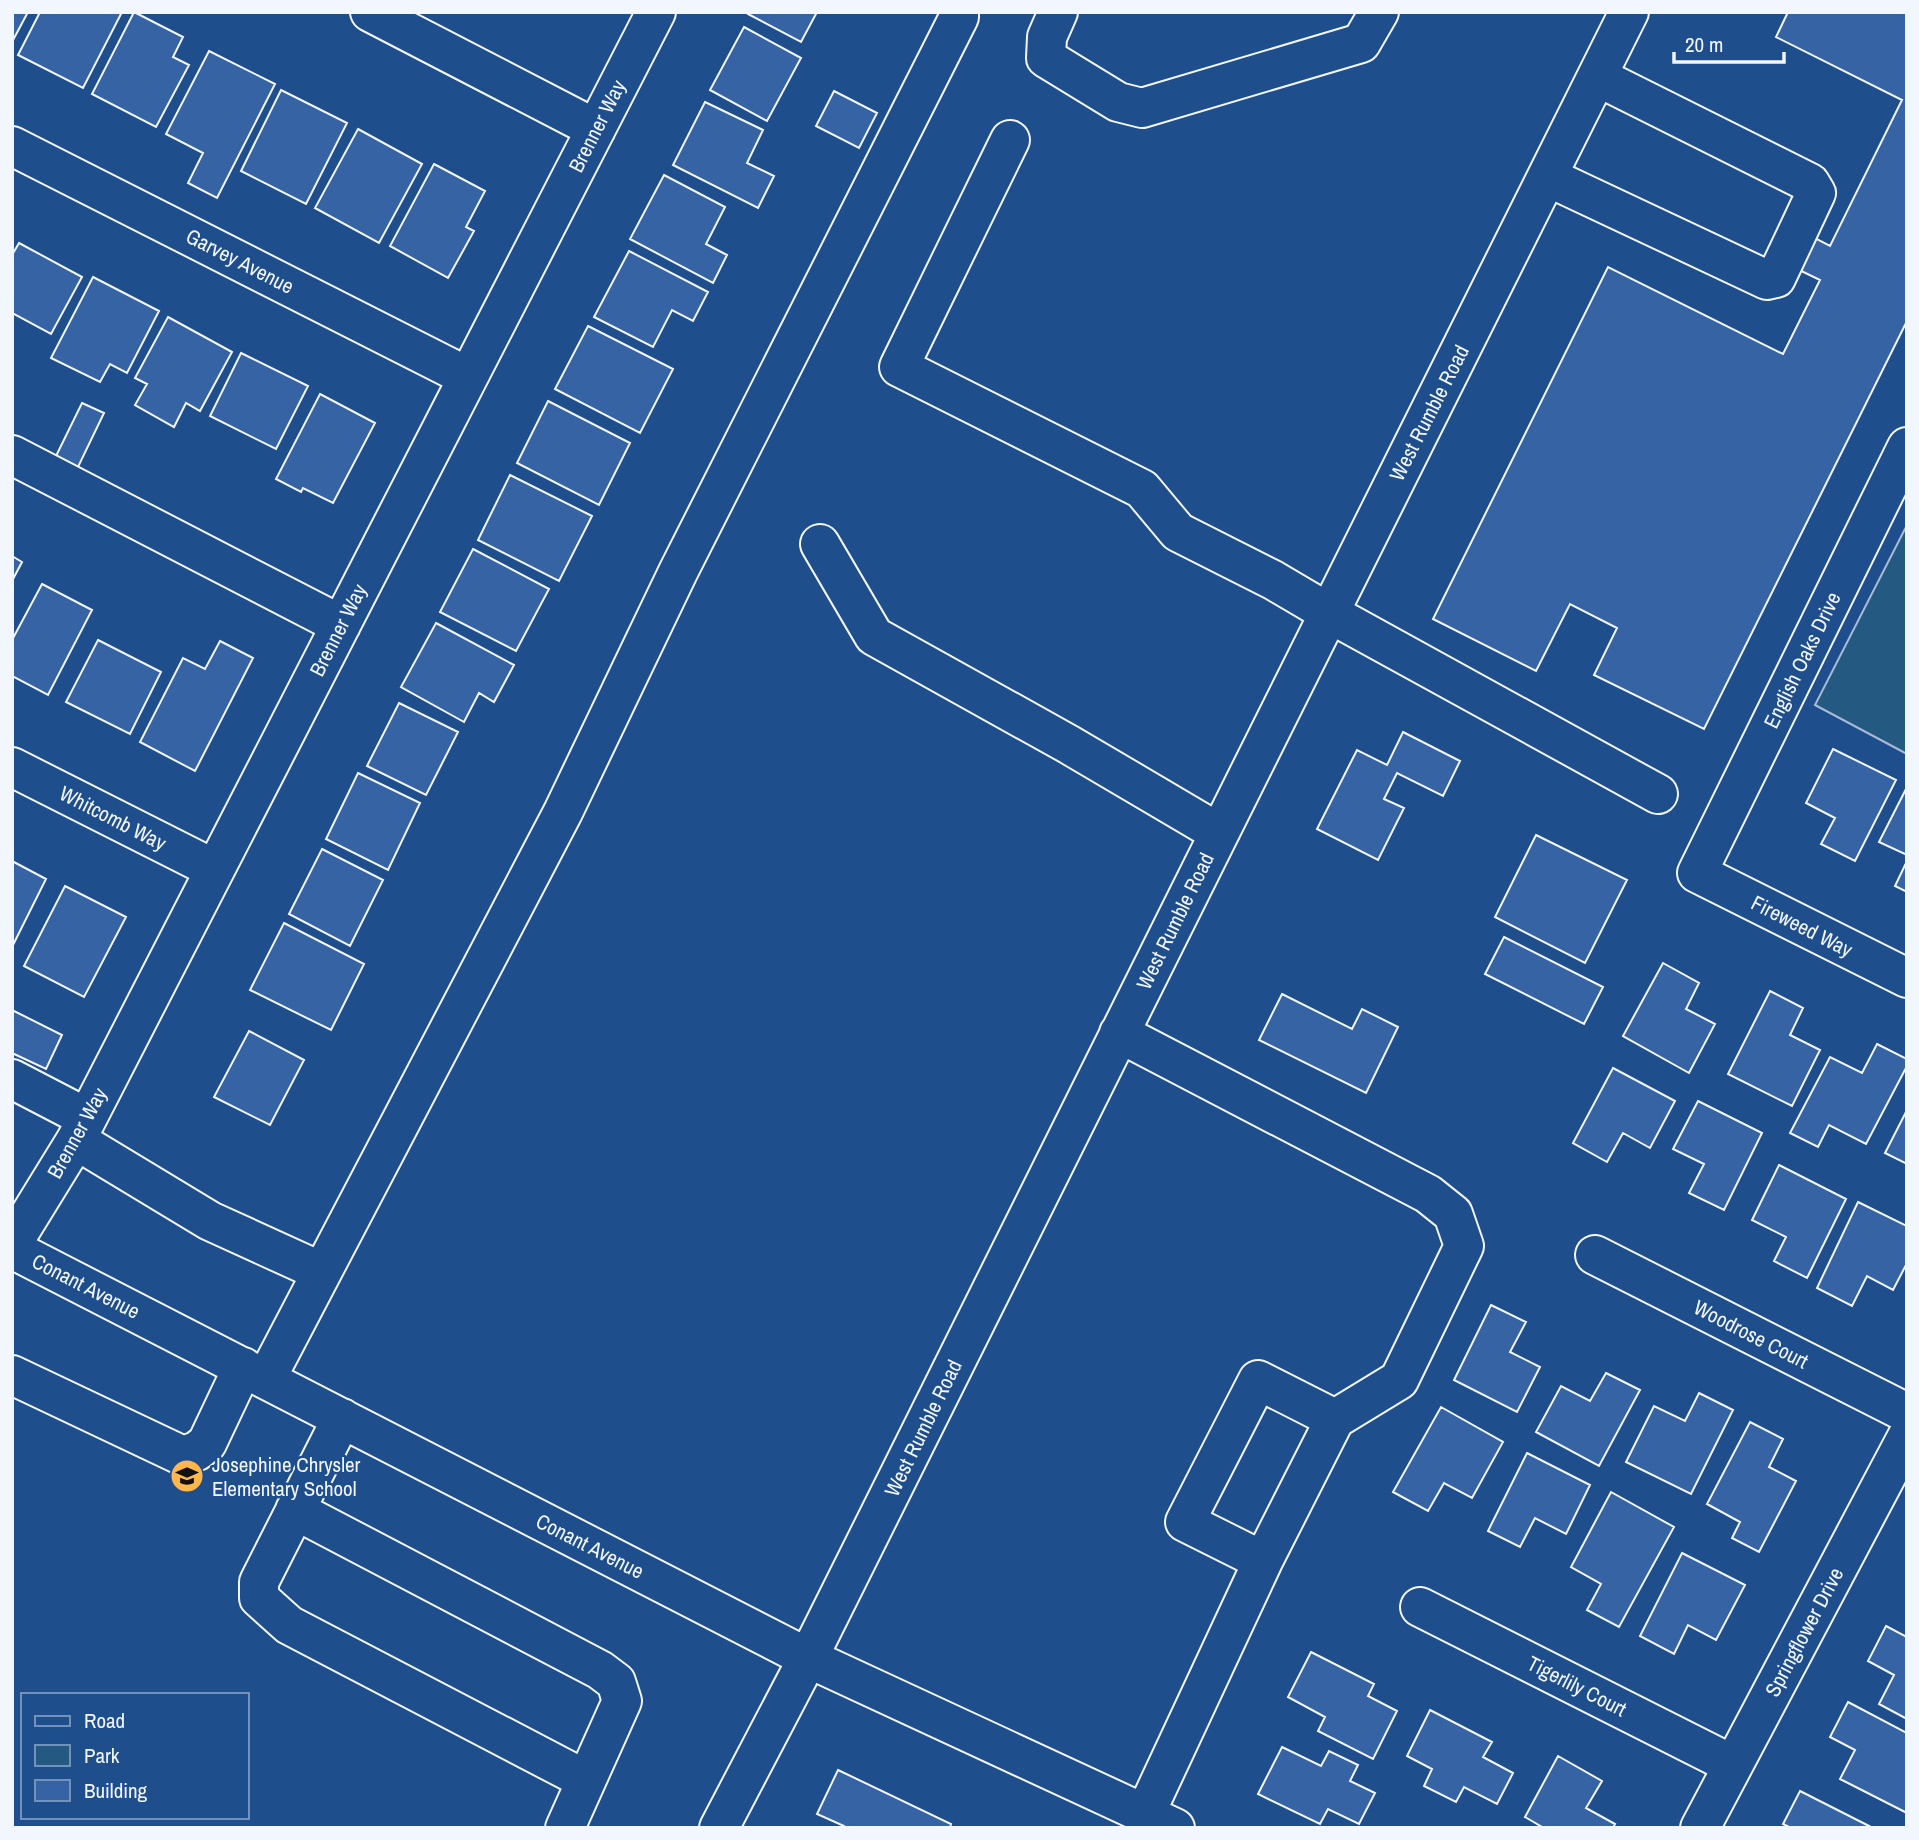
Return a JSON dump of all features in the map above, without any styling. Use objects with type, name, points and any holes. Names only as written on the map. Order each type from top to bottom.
[{"type":"street","points":[[370,12],[596,129]]},
{"type":"street","name":"Brenner Way","points":[[12,1246],[81,1129],[656,12]]},
{"type":"street","points":[[12,1375],[183,1456],[197,1451],[207,1443],[322,1272],[563,811],[678,572],[959,17],[959,12]]},
{"type":"street","points":[[1058,12],[1047,37],[1046,58],[1118,102],[1142,108],[1361,43],[1379,12]]},
{"type":"street","name":"West Rumble Road","points":[[719,1828],[808,1658],[1629,12]]},
{"type":"street","points":[[1548,177],[1767,280],[1776,278],[1816,193],[1810,183],[1598,77]]},
{"type":"street","points":[[1010,140],[899,367],[1142,489],[1178,533],[1273,580],[1658,794]]},
{"type":"street","name":"Garvey Avenue","points":[[12,146],[468,377]]},
{"type":"street","name":"English Oaks Drive","points":[[1698,873],[1907,447]]},
{"type":"street","points":[[12,455],[341,625]]},
{"type":"street","points":[[820,544],[874,636],[1068,744],[1219,833]]},
{"type":"street","name":"Whitcomb Way","points":[[12,767],[214,869]]},
{"type":"street","name":"Fireweed Way","points":[[1698,873],[1907,978]]},
{"type":"street","points":[[1119,1033],[1428,1194],[1453,1214],[1464,1246],[1399,1380],[1335,1419],[1263,1561],[1160,1821]]},
{"type":"street","points":[[12,1079],[210,1221],[322,1272]]},
{"type":"street","name":"Conant Avenue","points":[[12,1246],[808,1658],[1160,1821]]},
{"type":"street","name":"Woodrose Court","points":[[1595,1255],[1907,1413]]},
{"type":"street","points":[[1263,1561],[1185,1522],[1258,1380],[1335,1419]]},
{"type":"street","points":[[342,1418],[259,1582],[259,1598],[289,1625],[586,1780]]},
{"type":"street","name":"Springflower Drive","points":[[1700,1828],[1907,1437]]},
{"type":"street","points":[[295,1510],[600,1670],[615,1682],[622,1701],[565,1828]]},
{"type":"street","name":"Tigerlily Court","points":[[1420,1607],[1733,1765]]},
{"type":"green space","points":[[1907,525],[1907,754],[1815,705]]},
{"type":"building","points":[[12,12],[28,12],[12,42]]},
{"type":"building","points":[[40,12],[122,12],[83,88],[18,55]]},
{"type":"building","points":[[134,12],[183,37],[173,57],[189,65],[156,127],[92,94]]},
{"type":"building","points":[[817,12],[801,42],[748,14]]},
{"type":"building","points":[[1788,12],[1907,12],[1907,321],[1704,729],[1594,675],[1617,628],[1570,604],[1536,671],[1433,619],[1608,267],[1783,354],[1820,280],[1795,268],[1811,236],[1830,246],[1902,100],[1776,37]]},
{"type":"building","points":[[744,27],[801,58],[767,121],[710,90]]},
{"type":"building","points":[[209,51],[275,84],[217,198],[188,183],[203,153],[166,134]]},
{"type":"building","points":[[281,90],[347,123],[306,204],[241,171]]},
{"type":"building","points":[[834,91],[877,113],[859,148],[816,126]]},
{"type":"building","points":[[705,102],[763,130],[747,163],[774,176],[758,208],[673,165]]},
{"type":"building","points":[[358,129],[422,164],[379,243],[315,208]]},
{"type":"building","points":[[434,164],[485,191],[466,227],[474,231],[448,278],[390,246]]},
{"type":"building","points":[[664,175],[725,207],[706,244],[727,255],[713,283],[630,239]]},
{"type":"building","points":[[19,243],[82,277],[51,334],[12,313],[12,255]]},
{"type":"building","points":[[629,251],[708,292],[693,321],[672,310],[653,347],[594,317]]},
{"type":"building","points":[[93,277],[159,311],[127,373],[110,364],[100,382],[51,358]]},
{"type":"building","points":[[168,317],[232,352],[200,411],[186,403],[174,427],[135,405],[147,384],[135,378]]},
{"type":"building","points":[[588,326],[673,369],[640,433],[555,389]]},
{"type":"building","points":[[241,353],[308,386],[276,449],[210,416]]},
{"type":"building","points":[[320,394],[375,423],[333,503],[303,488],[301,492],[276,479]]},
{"type":"building","points":[[548,401],[630,443],[599,505],[517,463]]},
{"type":"building","points":[[82,403],[104,413],[78,467],[56,456]]},
{"type":"building","points":[[510,475],[592,516],[559,581],[478,540]]},
{"type":"building","points":[[473,549],[549,589],[516,651],[440,612]]},
{"type":"building","points":[[12,556],[22,562],[12,581]]},
{"type":"building","points":[[42,584],[92,610],[48,695],[12,676],[12,640]]},
{"type":"building","points":[[436,623],[514,665],[494,702],[479,693],[464,722],[401,687]]},
{"type":"building","points":[[98,640],[161,672],[130,734],[66,702]]},
{"type":"building","points":[[220,641],[253,658],[195,771],[140,742],[183,658],[205,669]]},
{"type":"building","points":[[399,703],[458,732],[426,795],[367,766]]},
{"type":"building","points":[[1403,732],[1460,761],[1443,796],[1397,773],[1384,799],[1404,808],[1378,860],[1317,829],[1357,750],[1387,765]]},
{"type":"building","points":[[1833,749],[1896,780],[1855,861],[1821,844],[1835,818],[1806,803]]},
{"type":"building","points":[[358,773],[420,803],[388,870],[326,839]]},
{"type":"building","points":[[1907,787],[1907,855],[1879,842]]},
{"type":"building","points":[[1536,835],[1627,880],[1585,963],[1495,917]]},
{"type":"building","points":[[322,849],[383,880],[350,946],[289,914]]},
{"type":"building","points":[[12,861],[46,879],[12,947]]},
{"type":"building","points":[[1907,861],[1907,892],[1895,886]]},
{"type":"building","points":[[65,886],[126,917],[84,997],[24,966]]},
{"type":"building","points":[[284,923],[364,964],[331,1030],[250,990]]},
{"type":"building","points":[[1504,937],[1603,987],[1584,1024],[1485,974]]},
{"type":"building","points":[[1663,963],[1699,983],[1686,1009],[1715,1024],[1689,1073],[1623,1036]]},
{"type":"building","points":[[1770,991],[1803,1008],[1790,1035],[1820,1050],[1792,1106],[1728,1074]]},
{"type":"building","points":[[1282,994],[1352,1029],[1362,1009],[1398,1027],[1366,1093],[1259,1040]]},
{"type":"building","points":[[12,1010],[62,1035],[46,1069],[12,1053]]},
{"type":"building","points":[[249,1031],[304,1060],[270,1125],[214,1097]]},
{"type":"building","points":[[1877,1044],[1907,1059],[1907,1066],[1866,1144],[1829,1125],[1818,1147],[1790,1133],[1830,1057],[1862,1073]]},
{"type":"building","points":[[1613,1068],[1675,1101],[1650,1148],[1623,1133],[1607,1162],[1573,1143]]},
{"type":"building","points":[[1698,1101],[1762,1133],[1724,1210],[1689,1193],[1704,1164],[1673,1149]]},
{"type":"building","points":[[1907,1110],[1907,1164],[1885,1153]]},
{"type":"building","points":[[1779,1165],[1846,1199],[1807,1278],[1774,1261],[1786,1237],[1752,1220]]},
{"type":"building","points":[[1858,1202],[1907,1226],[1907,1263],[1893,1290],[1867,1276],[1852,1306],[1817,1288]]},
{"type":"building","points":[[1491,1305],[1526,1322],[1510,1352],[1540,1367],[1517,1412],[1454,1380]]},
{"type":"building","points":[[1606,1373],[1640,1390],[1599,1466],[1536,1432],[1561,1386],[1590,1401]]},
{"type":"building","points":[[1699,1393],[1733,1410],[1691,1494],[1626,1462],[1654,1406],[1685,1421]]},
{"type":"building","points":[[1441,1407],[1503,1442],[1472,1498],[1444,1483],[1428,1511],[1393,1492]]},
{"type":"building","points":[[1750,1422],[1783,1439],[1769,1467],[1796,1481],[1759,1552],[1732,1538],[1740,1522],[1707,1504]]},
{"type":"building","points":[[1527,1453],[1590,1485],[1566,1534],[1535,1518],[1520,1547],[1488,1531]]},
{"type":"building","points":[[1611,1492],[1674,1527],[1619,1627],[1587,1610],[1601,1584],[1571,1567]]},
{"type":"building","points":[[1682,1553],[1745,1585],[1716,1640],[1688,1625],[1674,1654],[1640,1636]]},
{"type":"building","points":[[1886,1626],[1907,1637],[1907,1719],[1879,1704],[1894,1675],[1868,1661]]},
{"type":"building","points":[[1311,1652],[1374,1684],[1368,1696],[1397,1711],[1373,1759],[1318,1731],[1325,1717],[1288,1697]]},
{"type":"building","points":[[1848,1702],[1907,1733],[1907,1813],[1840,1779],[1855,1750],[1830,1737]]},
{"type":"building","points":[[1430,1710],[1492,1742],[1483,1757],[1513,1773],[1497,1804],[1464,1787],[1456,1802],[1424,1786],[1432,1769],[1407,1756]]},
{"type":"building","points":[[1282,1747],[1321,1766],[1329,1751],[1358,1765],[1350,1781],[1375,1793],[1359,1824],[1328,1809],[1320,1824],[1258,1794]]},
{"type":"building","points":[[1558,1756],[1602,1781],[1586,1808],[1615,1824],[1613,1828],[1544,1828],[1525,1817]]},
{"type":"building","points":[[838,1770],[951,1824],[950,1828],[843,1828],[844,1826],[817,1814]]},
{"type":"building","points":[[1800,1791],[1873,1828],[1791,1828],[1783,1824]]},
{"type":"place","name":"Josephine Chrysler Elementary School","points":[[187,1476]]}]
